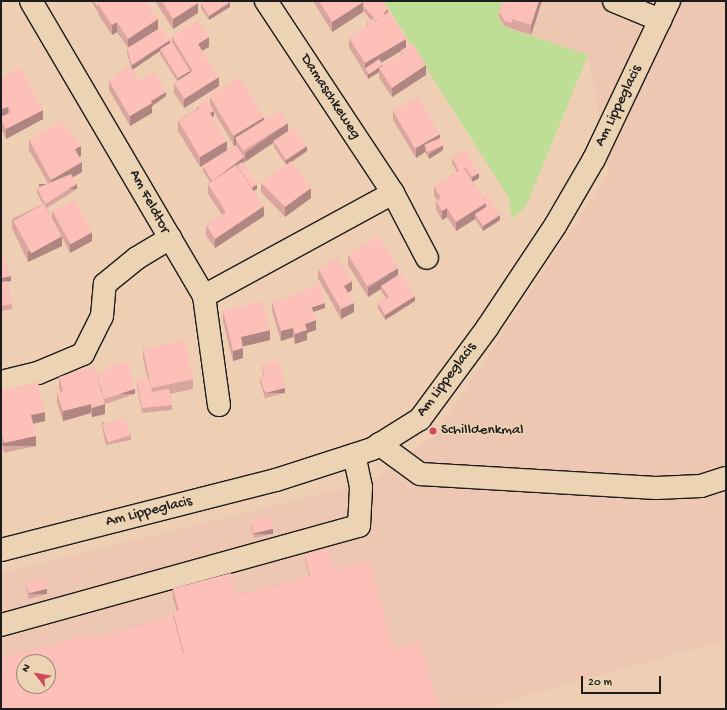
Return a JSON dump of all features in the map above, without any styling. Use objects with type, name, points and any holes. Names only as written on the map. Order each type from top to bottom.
[{"type":"street","name":"Am Feldtor","points":[[1,382],[38,373],[83,354],[102,316],[105,284],[137,258],[170,238],[31,1]]},
{"type":"street","name":"Damaschkeweg","points":[[266,1],[393,192],[427,258]]},
{"type":"street","points":[[614,1],[665,11]]},
{"type":"street","name":"Am Lippeglacis","points":[[1,550],[276,480],[354,455],[379,444],[420,419],[487,328],[555,226],[594,159],[665,11]]},
{"type":"street","points":[[204,296],[393,192]]},
{"type":"street","points":[[170,238],[204,296],[219,405]]},
{"type":"street","points":[[379,444],[420,474],[656,488],[701,486],[726,478]]},
{"type":"street","points":[[1,625],[359,526],[361,487],[354,455]]},
{"type":"shaded area","points":[[503,1],[726,1],[726,640],[479,709],[1,709],[1,573],[374,481],[436,434],[609,173],[588,55],[503,26],[498,18]]},
{"type":"green space","points":[[384,1],[503,1],[498,18],[503,26],[588,55],[526,206],[512,219],[509,198]]},
{"type":"building","points":[[94,1],[103,1],[97,6]]},
{"type":"building","points":[[103,1],[146,1],[158,19],[128,39],[117,22],[112,25],[98,4]]},
{"type":"building","points":[[162,1],[196,1],[198,3],[173,19]]},
{"type":"building","points":[[204,1],[230,2],[209,16],[201,3]]},
{"type":"building","points":[[319,1],[363,1],[363,2],[332,22]]},
{"type":"building","points":[[363,1],[383,1],[388,9],[377,21],[364,7]]},
{"type":"building","points":[[503,1],[518,1],[512,23],[505,21],[499,12]]},
{"type":"building","points":[[518,1],[539,1],[531,25],[512,19]]},
{"type":"building","points":[[389,11],[406,39],[365,63],[349,38],[369,25],[367,22],[374,18],[376,22]]},
{"type":"building","points":[[198,20],[209,37],[198,44],[219,77],[184,99],[174,83],[193,71],[172,37]]},
{"type":"building","points":[[162,28],[170,40],[132,65],[127,48]]},
{"type":"building","points":[[172,42],[190,71],[178,78],[160,49]]},
{"type":"building","points":[[413,44],[426,65],[392,88],[379,68],[402,54],[401,50]]},
{"type":"building","points":[[379,59],[383,65],[369,74],[365,69]]},
{"type":"building","points":[[20,67],[43,110],[6,129],[1,117],[11,112],[8,107],[1,108],[1,78]]},
{"type":"building","points":[[131,67],[152,103],[129,116],[108,80]]},
{"type":"building","points":[[155,72],[166,92],[150,101],[139,81]]},
{"type":"building","points":[[240,77],[264,117],[233,136],[209,96]]},
{"type":"building","points":[[418,96],[440,134],[415,149],[393,110]]},
{"type":"building","points":[[207,100],[214,111],[210,113],[205,105],[199,108],[197,106]]},
{"type":"building","points":[[205,105],[227,141],[200,157],[178,121]]},
{"type":"building","points":[[280,110],[288,123],[243,151],[235,138]]},
{"type":"building","points":[[62,120],[81,146],[75,149],[82,162],[51,180],[29,140]]},
{"type":"building","points":[[294,127],[307,146],[286,160],[273,141]]},
{"type":"building","points":[[440,138],[443,145],[427,152],[424,145]]},
{"type":"building","points":[[236,145],[244,157],[212,181],[203,166]]},
{"type":"building","points":[[465,150],[479,173],[472,177],[465,167],[459,171],[452,158]]},
{"type":"building","points":[[291,161],[311,188],[285,207],[261,183]]},
{"type":"building","points":[[242,162],[257,184],[252,188],[237,165]]},
{"type":"building","points":[[236,165],[264,206],[215,239],[206,225],[226,212],[208,184]]},
{"type":"building","points":[[464,168],[486,203],[456,222],[447,208],[442,211],[436,201],[441,198],[434,186]]},
{"type":"building","points":[[71,174],[77,184],[45,204],[37,188]]},
{"type":"building","points":[[487,193],[500,215],[483,226],[475,214],[486,207],[486,203],[482,196]]},
{"type":"building","points":[[74,199],[92,232],[71,244],[52,211]]},
{"type":"building","points":[[44,204],[62,236],[31,253],[13,221]]},
{"type":"building","points":[[379,236],[398,268],[367,286],[348,255]]},
{"type":"building","points":[[338,257],[352,281],[344,286],[354,303],[341,309],[318,269]]},
{"type":"building","points":[[7,261],[11,276],[1,278],[1,263]]},
{"type":"building","points":[[401,273],[415,296],[385,315],[378,303],[389,297],[381,286]]},
{"type":"building","points":[[7,281],[12,304],[1,306],[1,282]]},
{"type":"building","points":[[320,284],[325,303],[312,307],[306,290],[304,290]]},
{"type":"building","points":[[306,290],[316,320],[305,324],[307,330],[295,334],[293,328],[281,331],[272,302]]},
{"type":"building","points":[[263,301],[270,330],[241,337],[243,348],[233,351],[223,311]]},
{"type":"building","points":[[185,340],[193,379],[151,388],[143,349]]},
{"type":"building","points":[[279,360],[285,388],[265,393],[260,377],[264,376],[262,364]]},
{"type":"building","points":[[128,361],[135,389],[104,399],[97,375],[109,370],[109,366]]},
{"type":"building","points":[[94,366],[105,404],[92,408],[91,404],[63,411],[57,393],[63,391],[59,377]]},
{"type":"building","points":[[149,379],[152,392],[169,389],[172,405],[142,408],[137,381]]},
{"type":"building","points":[[38,382],[45,412],[31,415],[36,436],[4,443],[1,431],[1,390]]},
{"type":"building","points":[[125,417],[131,435],[108,442],[102,424]]},
{"type":"building","points":[[270,517],[273,529],[253,533],[251,522]]},
{"type":"building","points":[[329,549],[334,569],[310,575],[305,555]]},
{"type":"building","points":[[369,560],[393,648],[420,641],[439,709],[1,709],[1,658],[94,633],[105,674],[184,653],[173,612]]},
{"type":"building","points":[[231,573],[237,595],[179,611],[173,589]]},
{"type":"building","points":[[44,578],[47,589],[28,594],[26,583]]},
{"type":"building","points":[[173,616],[183,654],[105,675],[95,637]]},
{"type":"place","name":"Schilldenkmal","points":[[433,431]]}]
